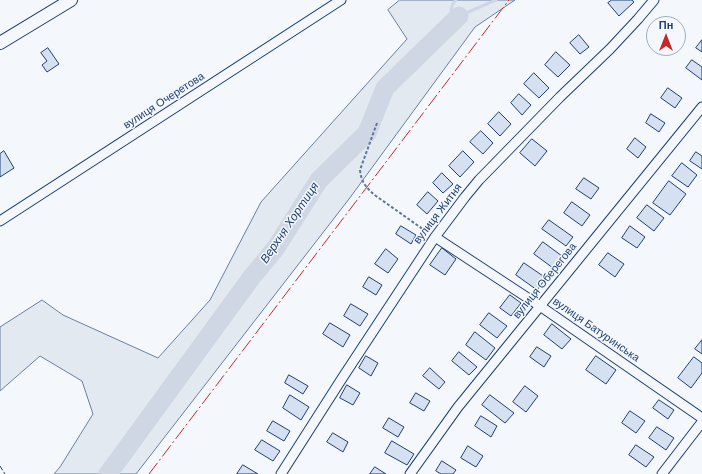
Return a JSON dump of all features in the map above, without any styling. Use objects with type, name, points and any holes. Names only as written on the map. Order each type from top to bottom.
[{"type":"street","points":[[0,43],[70,0]]},
{"type":"street","name":"вулиця Очеретова","points":[[0,221],[341,0]]},
{"type":"street","name":"вулиця Житня","points":[[281,474],[435,237],[480,180],[560,97],[610,49],[654,0]]},
{"type":"street","name":"вулиця Оберегова","points":[[410,474],[458,406],[702,107]]},
{"type":"street","name":"вулиця Батуринська","points":[[435,237],[540,306],[702,418]]},
{"type":"street","points":[[662,474],[702,422]]},
{"type":"path","points":[[377,123],[360,170],[360,178],[376,196],[435,237]]},
{"type":"shaded area","points":[[400,0],[515,0],[475,27],[349,199],[136,474],[54,474],[60,467],[93,414],[82,381],[40,356],[0,391],[0,327],[42,300],[63,315],[158,358],[210,300],[261,202],[407,39],[388,10]]},
{"type":"building","points":[[612,0],[632,0],[634,2],[619,16],[608,3]]},
{"type":"building","points":[[579,35],[589,47],[580,54],[570,43]]},
{"type":"building","points":[[702,40],[702,52],[696,48]]},
{"type":"building","points":[[48,48],[59,64],[47,72],[42,65],[47,61],[41,53]]},
{"type":"building","points":[[556,52],[570,65],[558,77],[545,65]]},
{"type":"building","points":[[692,60],[702,67],[702,80],[686,68]]},
{"type":"building","points":[[534,73],[549,88],[539,98],[524,84]]},
{"type":"building","points":[[668,88],[682,98],[675,108],[661,98]]},
{"type":"building","points":[[519,94],[531,105],[522,115],[511,103]]},
{"type":"building","points":[[499,112],[511,124],[500,136],[488,124]]},
{"type":"building","points":[[651,114],[665,123],[659,132],[646,123]]},
{"type":"building","points":[[481,131],[493,143],[483,154],[470,142]]},
{"type":"building","points":[[635,138],[646,147],[638,158],[627,149]]},
{"type":"building","points":[[532,139],[547,151],[535,166],[520,153]]},
{"type":"building","points":[[4,151],[14,168],[0,177],[0,154]]},
{"type":"building","points":[[463,151],[474,162],[460,177],[449,166]]},
{"type":"building","points":[[696,152],[702,156],[702,169],[690,161]]},
{"type":"building","points":[[682,163],[697,175],[688,187],[672,176]]},
{"type":"building","points":[[442,173],[453,184],[443,193],[433,183]]},
{"type":"building","points":[[584,178],[599,188],[591,199],[576,189]]},
{"type":"building","points":[[669,181],[686,194],[670,215],[653,203]]},
{"type":"building","points":[[428,192],[438,201],[427,214],[417,205]]},
{"type":"building","points":[[572,202],[590,215],[582,226],[564,213]]},
{"type":"building","points":[[647,205],[664,218],[654,231],[637,218]]},
{"type":"building","points":[[549,220],[573,237],[566,246],[542,229]]},
{"type":"building","points":[[401,226],[416,235],[411,244],[396,234]]},
{"type":"building","points":[[630,226],[645,237],[637,248],[622,238]]},
{"type":"building","points":[[543,242],[562,256],[553,268],[534,254]]},
{"type":"building","points":[[442,248],[456,259],[445,275],[430,265]]},
{"type":"building","points":[[386,249],[398,259],[388,273],[375,264]]},
{"type":"building","points":[[608,253],[624,264],[615,277],[599,265]]},
{"type":"building","points":[[524,263],[546,278],[537,290],[516,275]]},
{"type":"building","points":[[369,277],[382,285],[376,295],[363,287]]},
{"type":"building","points":[[510,295],[521,303],[511,316],[500,308]]},
{"type":"building","points":[[351,304],[368,314],[360,326],[344,316]]},
{"type":"building","points":[[489,313],[507,326],[497,338],[480,325]]},
{"type":"building","points":[[330,323],[350,335],[343,347],[323,334]]},
{"type":"building","points":[[552,324],[571,339],[562,349],[544,335]]},
{"type":"building","points":[[475,332],[495,348],[486,360],[466,345]]},
{"type":"building","points":[[702,340],[702,354],[695,349]]},
{"type":"building","points":[[537,347],[551,356],[544,367],[530,357]]},
{"type":"building","points":[[459,352],[477,367],[469,375],[452,361]]},
{"type":"building","points":[[366,356],[378,363],[371,376],[359,368]]},
{"type":"building","points":[[596,356],[616,370],[606,384],[586,370]]},
{"type":"building","points":[[694,357],[702,363],[702,373],[691,388],[678,378]]},
{"type":"building","points":[[430,368],[445,382],[439,389],[423,376]]},
{"type":"building","points":[[289,375],[308,386],[303,394],[285,383]]},
{"type":"building","points":[[347,385],[360,393],[353,405],[340,398]]},
{"type":"building","points":[[525,386],[538,396],[526,412],[513,402]]},
{"type":"building","points":[[416,393],[430,401],[424,411],[410,403]]},
{"type":"building","points":[[290,395],[309,407],[301,420],[283,408]]},
{"type":"building","points":[[490,395],[514,413],[505,423],[482,405]]},
{"type":"building","points":[[659,400],[674,410],[668,419],[653,408]]},
{"type":"building","points":[[630,411],[645,421],[636,433],[622,423]]},
{"type":"building","points":[[481,416],[497,426],[491,437],[475,426]]},
{"type":"building","points":[[389,418],[404,427],[398,437],[383,428]]},
{"type":"building","points":[[273,421],[290,431],[284,441],[267,431]]},
{"type":"building","points":[[657,427],[674,438],[666,450],[649,438]]},
{"type":"building","points":[[333,433],[348,442],[343,452],[327,442]]},
{"type":"building","points":[[262,440],[280,451],[273,461],[255,450]]},
{"type":"building","points":[[392,441],[414,454],[407,465],[385,453]]},
{"type":"building","points":[[636,445],[654,457],[646,467],[629,455]]},
{"type":"building","points":[[468,446],[483,456],[476,467],[461,458]]},
{"type":"building","points":[[442,461],[456,470],[453,474],[441,474],[436,471]]},
{"type":"building","points":[[243,465],[258,474],[237,474]]},
{"type":"building","points":[[375,467],[386,474],[370,474]]},
{"type":"waterway","points":[[454,21],[451,10],[452,5],[456,0]]},
{"type":"waterway","name":"Верхня Хортиця","points":[[459,16],[496,0]]},
{"type":"waterway","name":"Верхня Хортиця","points":[[108,474],[251,278],[275,249],[319,180],[367,133],[385,88],[459,16]]},
{"type":"fence","points":[[0,466],[5,474]]},
{"type":"power","points":[[149,474],[509,0]]}]
